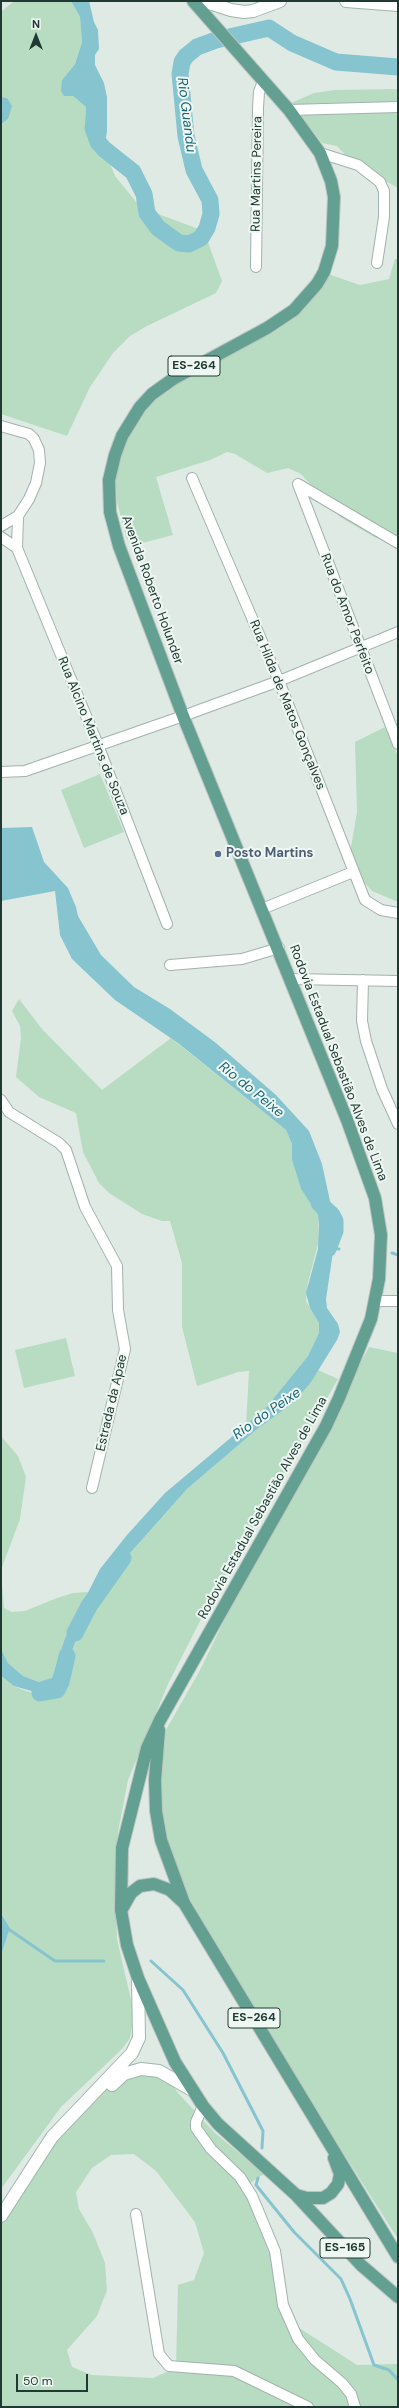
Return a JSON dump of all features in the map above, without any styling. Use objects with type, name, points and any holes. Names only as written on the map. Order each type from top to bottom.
[{"type":"main road","name":"Avenida Roberto Holunder","points":[[183,716],[113,528],[108,496],[109,480],[115,454],[133,416],[152,394],[189,369],[285,317],[317,284],[329,258],[334,218],[332,181],[320,152],[289,110],[194,1]]},
{"type":"main road","points":[[203,1],[231,10],[244,12],[253,11],[280,1]]},
{"type":"main road","points":[[346,1],[398,5]]},
{"type":"main road","name":"Rodovia Estadual Sebastião Alves de Lima","points":[[183,716],[292,979],[347,1120],[375,1198],[381,1235],[376,1301],[365,1338],[326,1426],[160,1720],[147,1748],[122,1848],[121,1910],[127,1945],[138,1978],[175,2062],[203,2106],[218,2124],[295,2194],[361,2265],[398,2297]]},
{"type":"main road","name":"Rodovia Estadual Sebastião Alves de Lima","points":[[160,1720],[155,1780],[156,1811],[161,1840],[184,1903],[325,2133],[398,2257]]},
{"type":"main road","points":[[121,1910],[131,1893],[140,1886],[154,1884],[170,1890],[184,1903]]},
{"type":"main road","points":[[1,2216],[52,2137],[132,2053],[139,2038],[138,1978]]},
{"type":"main road","points":[[52,2137],[124,2074],[141,2069],[159,2071],[192,2090]]},
{"type":"main road","points":[[295,2194],[307,2198],[323,2198],[338,2184],[340,2174],[325,2133]]},
{"type":"street","name":"Rua Martins Pereira","points":[[256,267],[258,108],[259,92],[263,81]]},
{"type":"street","points":[[289,110],[398,107]]},
{"type":"street","points":[[320,152],[358,165],[380,182],[384,191],[384,216],[377,263]]},
{"type":"street","name":"Rua Alcino Martins de Souza","points":[[1,426],[28,434],[34,439],[39,450],[40,463],[36,483],[18,516],[17,548],[98,745],[167,924]]},
{"type":"street","name":"Rua Hilda de Matos Gonçalves","points":[[192,478],[279,681],[365,900],[381,910],[398,913]]},
{"type":"street","name":"Rua do Amor Perfeito","points":[[398,543],[298,484],[398,744]]},
{"type":"street","points":[[1,526],[18,516]]},
{"type":"street","points":[[1,537],[17,548]]},
{"type":"street","points":[[1,772],[25,771],[183,716],[279,681],[398,632]]},
{"type":"street","points":[[262,909],[353,872]]},
{"type":"street","points":[[170,965],[242,959],[279,948]]},
{"type":"street","points":[[292,979],[398,981]]},
{"type":"street","points":[[363,980],[362,1021],[366,1041],[382,1089],[398,1124]]},
{"type":"street","name":"Estrada da Apae","points":[[1,1100],[9,1112],[59,1143],[66,1150],[85,1207],[117,1266],[118,1310],[125,1349],[92,1488]]},
{"type":"street","points":[[376,1301],[398,1302]]},
{"type":"street","points":[[203,2106],[196,2122],[196,2128],[211,2149],[240,2177],[252,2196],[275,2252],[283,2305],[298,2339],[315,2360],[342,2383],[351,2394],[355,2407]]},
{"type":"street","points":[[136,2214],[159,2354],[169,2366],[234,2371],[308,2407]]},
{"type":"green space","points":[[14,1],[71,1],[80,17],[82,42],[75,64],[62,80],[73,96],[86,107],[85,124],[91,139],[104,149],[115,176],[137,203],[161,215],[204,231],[222,281],[216,293],[147,326],[130,336],[113,353],[90,387],[67,436],[1,414],[1,124],[8,119],[7,98],[1,97],[1,12]]},
{"type":"green space","points":[[398,89],[398,188],[351,161],[337,146],[322,143],[291,103],[314,93],[335,90]]},
{"type":"green space","points":[[395,259],[398,259],[398,539],[376,538],[340,517],[301,474],[288,468],[267,473],[235,454],[227,452],[210,460],[156,477],[173,535],[131,546],[126,537],[117,502],[115,468],[117,441],[129,411],[146,392],[272,327],[328,274],[360,285],[389,279]]},
{"type":"green space","points":[[385,727],[398,756],[398,902],[372,891],[361,879],[352,859],[351,847],[357,812],[355,742]]},
{"type":"green space","points":[[100,774],[124,832],[84,848],[61,790]]},
{"type":"green space","points":[[19,999],[42,1029],[102,1090],[171,1038],[286,1130],[292,1144],[292,1160],[301,1189],[318,1215],[319,1241],[308,1282],[306,1301],[319,1323],[319,1333],[308,1356],[265,1409],[246,1425],[249,1371],[238,1372],[197,1386],[182,1327],[182,1263],[170,1221],[162,1221],[142,1214],[109,1193],[99,1183],[83,1152],[76,1113],[39,1097],[16,1077],[21,1038],[20,1026],[12,1011]]},
{"type":"green space","points":[[66,1338],[75,1376],[24,1388],[15,1350]]},
{"type":"green space","points":[[369,1347],[398,1353],[398,2239],[253,2011],[183,1887],[168,1845],[161,1812],[159,1785],[162,1743],[167,1728],[199,1672],[240,1588]]},
{"type":"green space","points":[[318,1370],[338,1379],[201,1619],[168,1684],[128,1780],[118,1832],[115,1882],[117,1939],[134,2013],[130,2038],[122,2049],[61,2107],[1,2189],[1,1955],[10,1928],[1,1912],[1,1676],[14,1686],[26,1691],[38,1694],[58,1691],[85,1614],[100,1587],[187,1489],[256,1430],[293,1403]]},
{"type":"green space","points":[[1,1436],[18,1456],[26,1477],[20,1519],[1,1570]]},
{"type":"green space","points":[[1,1575],[4,1608],[12,1612],[25,1611],[73,1593],[88,1592],[65,1638],[52,1678],[48,1681],[39,1682],[23,1676],[8,1663],[1,1649]]},
{"type":"green space","points":[[131,2072],[165,2074],[178,2093],[215,2133],[264,2174],[246,2186],[269,2236],[273,2276],[280,2300],[293,2324],[357,2365],[398,2364],[398,2407],[1,2407],[1,2215],[68,2120],[113,2083]],"holes":[[[134,2154],[156,2171],[195,2222],[204,2253],[194,2280],[178,2285],[176,2368],[153,2378],[92,2375],[72,2367],[67,2350],[97,2316],[107,2290],[105,2263],[93,2233],[79,2209],[76,2192],[92,2168],[111,2155]]]},
{"type":"water","points":[[71,1],[89,1],[94,22],[98,30],[99,49],[95,55],[95,65],[104,83],[107,97],[107,131],[104,149],[91,139],[87,132],[85,124],[86,107],[73,96],[64,96],[61,91],[62,80],[75,64],[82,42],[80,17]]},
{"type":"water","points":[[1,97],[7,98],[12,106],[8,119],[1,124]]},
{"type":"water","points":[[32,827],[44,862],[68,888],[78,916],[101,955],[134,987],[170,1009],[216,1043],[276,1095],[309,1131],[322,1164],[336,1232],[326,1299],[327,1308],[338,1324],[340,1332],[337,1340],[311,1382],[293,1403],[256,1430],[187,1489],[100,1587],[85,1614],[58,1691],[45,1695],[14,1686],[1,1676],[1,1649],[8,1663],[23,1676],[39,1682],[52,1678],[65,1638],[100,1569],[127,1535],[165,1493],[265,1409],[308,1356],[319,1333],[319,1323],[310,1308],[306,1293],[318,1249],[319,1226],[318,1215],[301,1189],[292,1160],[292,1144],[286,1130],[178,1043],[115,1000],[72,959],[60,935],[55,891],[1,901],[1,828]]},
{"type":"water","points":[[1,1913],[10,1928],[1,1955]]},
{"type":"waterway","name":"Rio Guandu","points":[[93,128],[98,142],[104,149],[133,172],[144,194],[147,213],[158,228],[179,243],[189,244],[201,238],[207,228],[211,214],[210,200],[194,170],[186,136],[180,74],[182,62],[186,56],[197,47],[216,40],[269,28],[292,43],[336,62],[398,67]]},
{"type":"waterway","name":"Rio do Peixe","points":[[319,1203],[332,1215],[335,1221],[335,1231],[328,1249]]},
{"type":"waterway","points":[[331,1248],[339,1249]]},
{"type":"waterway","points":[[392,1253],[398,1255]]},
{"type":"waterway","name":"Rio do Peixe","points":[[75,1633],[89,1606],[123,1558]]},
{"type":"waterway","name":"Rio do Peixe","points":[[40,1693],[57,1690],[61,1682],[67,1656]]},
{"type":"waterway","points":[[1,1924],[55,1961],[104,1961]]},
{"type":"waterway","points":[[151,1961],[183,1990],[223,2053],[263,2131],[262,2148]]},
{"type":"waterway","points":[[258,2178],[256,2185],[294,2232],[341,2279],[350,2299],[374,2365],[389,2370],[398,2380]]},
{"type":"place","name":"Posto Martins","points":[[218,854]]}]
